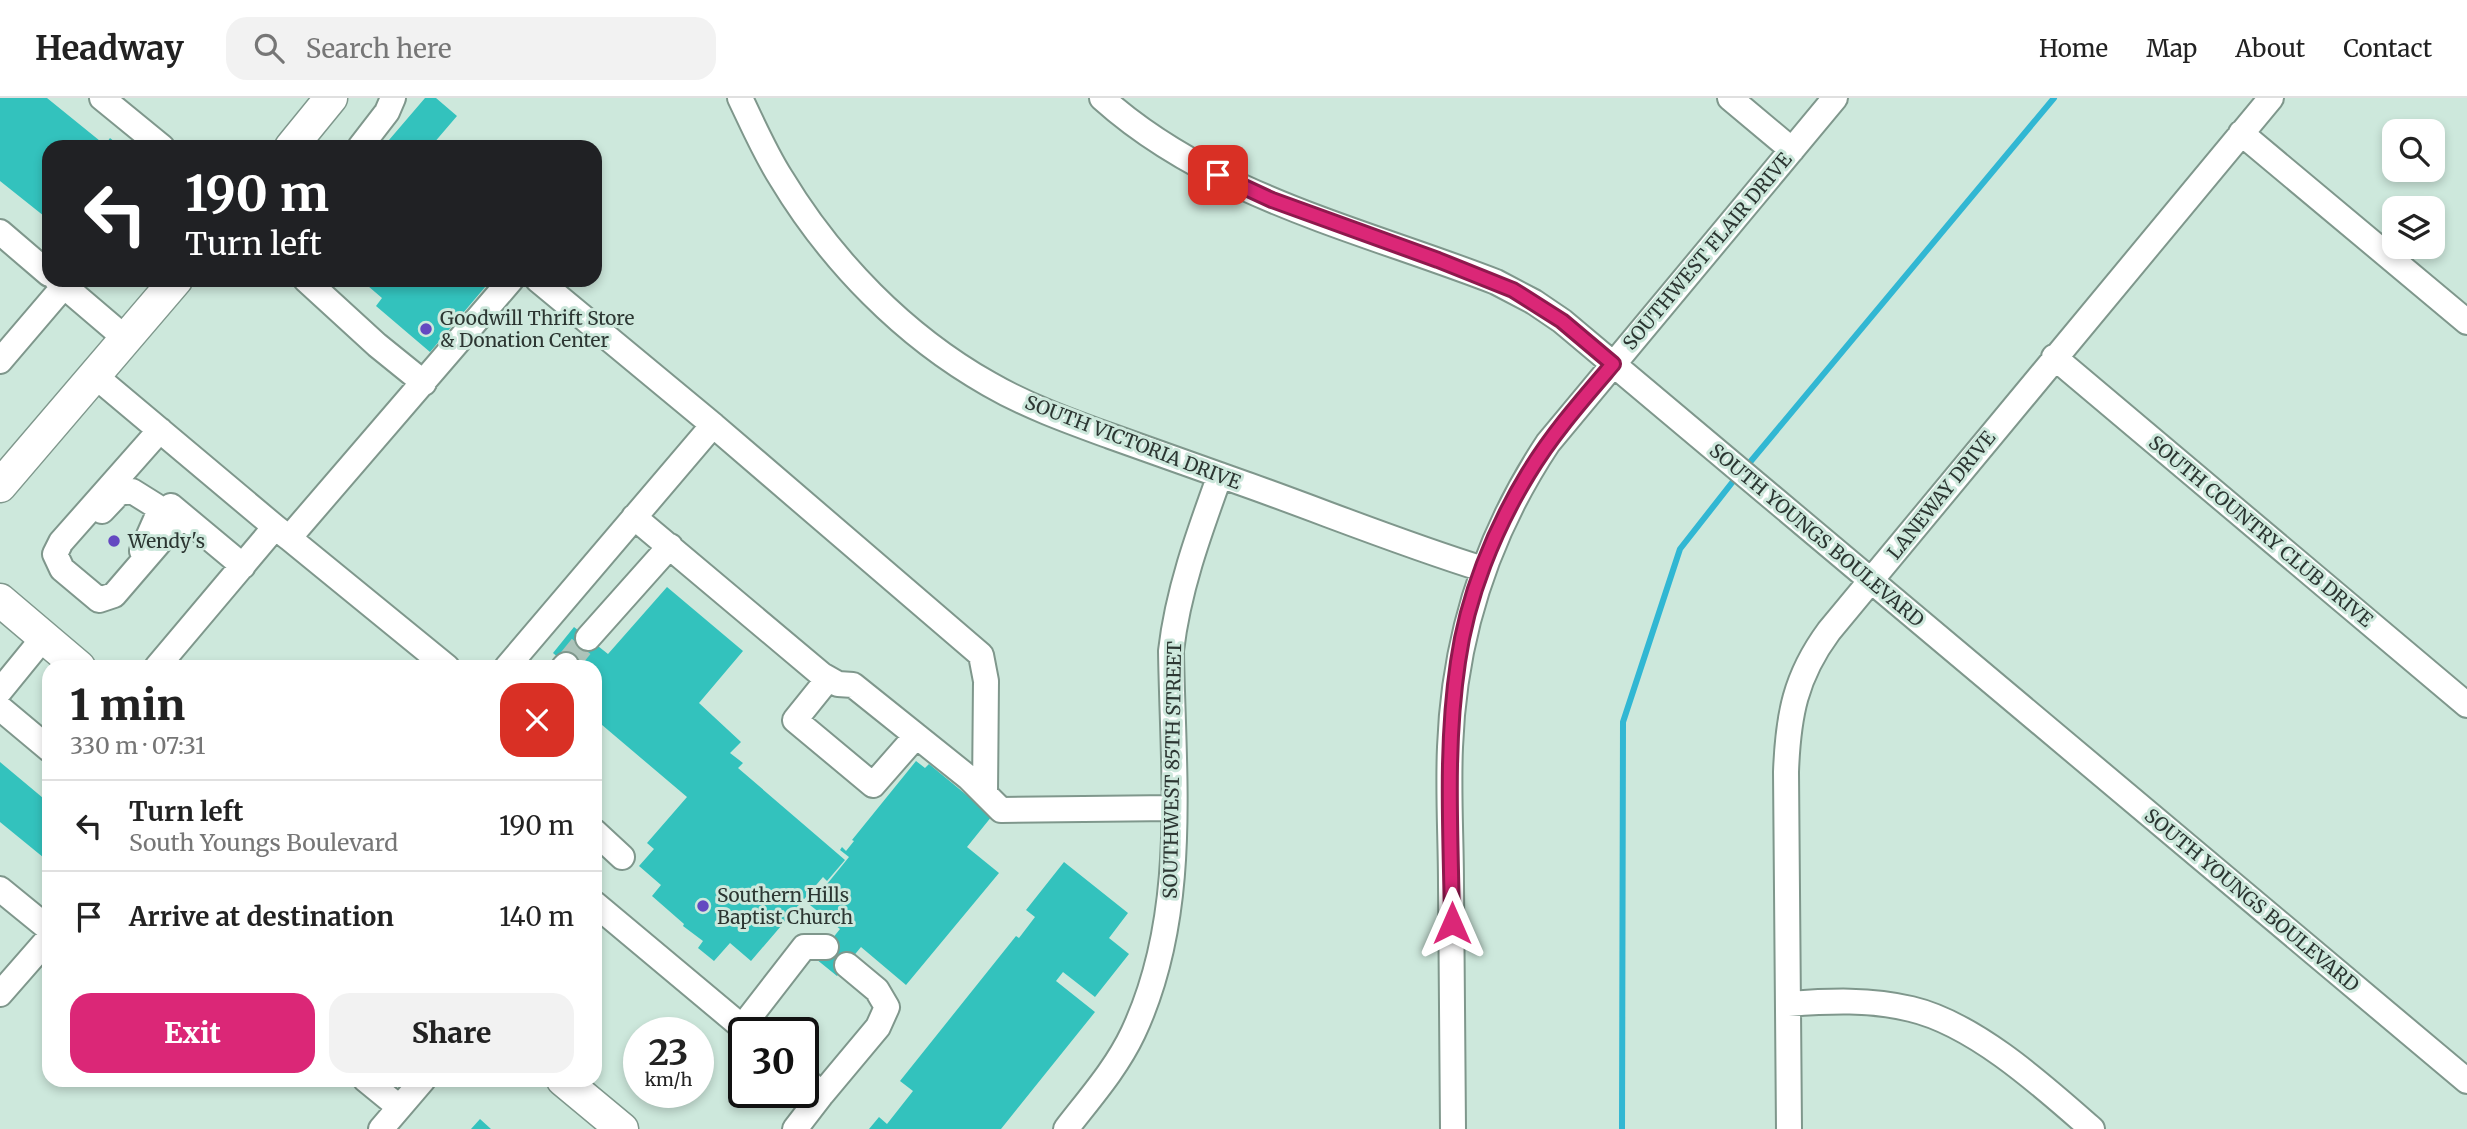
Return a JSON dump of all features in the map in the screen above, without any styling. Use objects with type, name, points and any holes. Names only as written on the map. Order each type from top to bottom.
[{"type":"main road","points":[[297,140],[331,98]]},
{"type":"main road","points":[[0,486],[170,287]]},
{"type":"main road","points":[[0,600],[71,660]]},
{"type":"main road","points":[[571,1087],[619,1128]]},
{"type":"street","points":[[102,98],[153,140]]},
{"type":"street","points":[[365,140],[387,112],[393,98]]},
{"type":"street","name":"SOUTH VICTORIA DRIVE","points":[[740,98],[779,176],[831,248],[874,295],[917,334],[989,384],[1071,422],[1387,537],[1483,569]]},
{"type":"street","name":"SOUTH YOUNGS BOULEVARD","points":[[1102,98],[1165,145],[1249,190],[1513,290],[1562,321],[2467,1081]]},
{"type":"street","points":[[1730,98],[1792,150]]},
{"type":"street","name":"SOUTHWEST FLAIR DRIVE","points":[[1453,1129],[1450,748],[1458,660],[1468,614],[1483,569],[1503,521],[1529,472],[1574,409],[1835,98]]},
{"type":"street","name":"LANEWAY DRIVE","points":[[1789,1129],[1786,772],[1789,720],[1799,681],[1816,648],[1870,580],[2271,98]]},
{"type":"street","points":[[2241,133],[2467,323]]},
{"type":"street","points":[[0,232],[42,268]]},
{"type":"street","points":[[0,361],[51,287]]},
{"type":"street","points":[[64,287],[125,338]]},
{"type":"street","points":[[314,287],[377,345],[424,383]]},
{"type":"street","points":[[163,660],[243,566],[282,532],[424,383],[505,287]]},
{"type":"street","points":[[546,287],[713,425],[981,655],[986,681],[985,794]]},
{"type":"street","name":"SOUTH COUNTRY CLUB DRIVE","points":[[2054,357],[2467,705]]},
{"type":"street","points":[[94,375],[437,660]]},
{"type":"street","points":[[513,660],[713,425]]},
{"type":"street","points":[[159,430],[61,542],[55,554],[62,569],[99,600],[114,595],[182,516]]},
{"type":"street","points":[[126,467],[243,566]]},
{"type":"street","name":"SOUTHWEST 85TH STREET","points":[[1066,1129],[1121,1055],[1133,1034],[1162,947],[1170,905],[1174,844],[1171,651],[1174,625],[1195,542],[1220,475]]},
{"type":"street","points":[[61,542],[77,538],[119,493],[132,491],[156,506],[157,517],[143,547],[140,562]]},
{"type":"street","points":[[634,517],[828,679],[838,684],[853,685],[970,778],[1001,810],[1173,808]]},
{"type":"street","points":[[588,638],[670,546]]},
{"type":"street","points":[[0,691],[44,637]]},
{"type":"street","points":[[828,679],[794,720],[873,785],[916,736]]},
{"type":"street","points":[[0,708],[42,742]]},
{"type":"street","points":[[602,838],[622,857]]},
{"type":"street","points":[[0,888],[42,923]]},
{"type":"street","points":[[602,910],[730,1017]]},
{"type":"street","points":[[0,994],[42,946]]},
{"type":"street","points":[[754,1017],[804,947],[826,947]]},
{"type":"street","points":[[795,1129],[878,1027],[887,1007],[877,989],[847,965]]},
{"type":"street","points":[[1788,1004],[1864,1002],[1929,1014],[1954,1025],[1997,1052],[2092,1129]]},
{"type":"street","points":[[375,1087],[399,1107]]},
{"type":"street","points":[[381,1129],[417,1087]]},
{"type":"building","points":[[0,98],[47,98],[99,140],[42,140],[42,214],[0,181]]},
{"type":"building","points":[[425,98],[436,98],[457,116],[436,140],[389,140]]},
{"type":"building","name":"Goodwill Thrift Store & Donation Center","points":[[369,287],[485,287],[430,352],[376,306],[382,298]]},
{"type":"building","points":[[667,587],[743,651],[699,703],[741,742],[730,753],[743,763],[738,768],[845,860],[827,881],[823,877],[751,961],[730,943],[714,961],[698,948],[703,941],[652,896],[661,885],[639,866],[654,849],[647,843],[687,797],[602,725],[602,660],[561,660],[553,653],[574,627],[608,654]]},
{"type":"building","points":[[916,761],[925,768],[929,764],[992,816],[967,847],[999,873],[906,985],[861,947],[837,976],[816,959],[840,929],[810,905],[849,857],[840,850],[842,847],[846,851]]},
{"type":"building","points":[[0,762],[42,797],[42,856],[0,822]]},
{"type":"building","points":[[1064,862],[1128,913],[1109,938],[1129,954],[1095,997],[1063,972],[1056,981],[1095,1012],[1001,1129],[869,1129],[879,1117],[887,1124],[913,1091],[900,1081],[1016,936],[1019,938],[1035,917],[1026,910]]},
{"type":"building","points":[[480,1119],[491,1129],[471,1129]]},
{"type":"waterway","points":[[1746,467],[2054,98]]},
{"type":"waterway","points":[[1622,1129],[1623,722],[1680,549],[1738,475]]},
{"type":"tunnel","points":[[570,660],[588,638]]},
{"type":"place","name":"Goodwill Thrift Store & Donation Center","points":[[426,329]]},
{"type":"place","name":"Wendy's","points":[[114,541]]},
{"type":"place","name":"Southern Hills Baptist Church","points":[[703,906]]},
{"type":"route","points":[[1218,175],[1272,200],[1513,290],[1562,321],[1613,364],[1574,409],[1529,472],[1503,521],[1468,614],[1458,660],[1450,748],[1452,923]]}]
